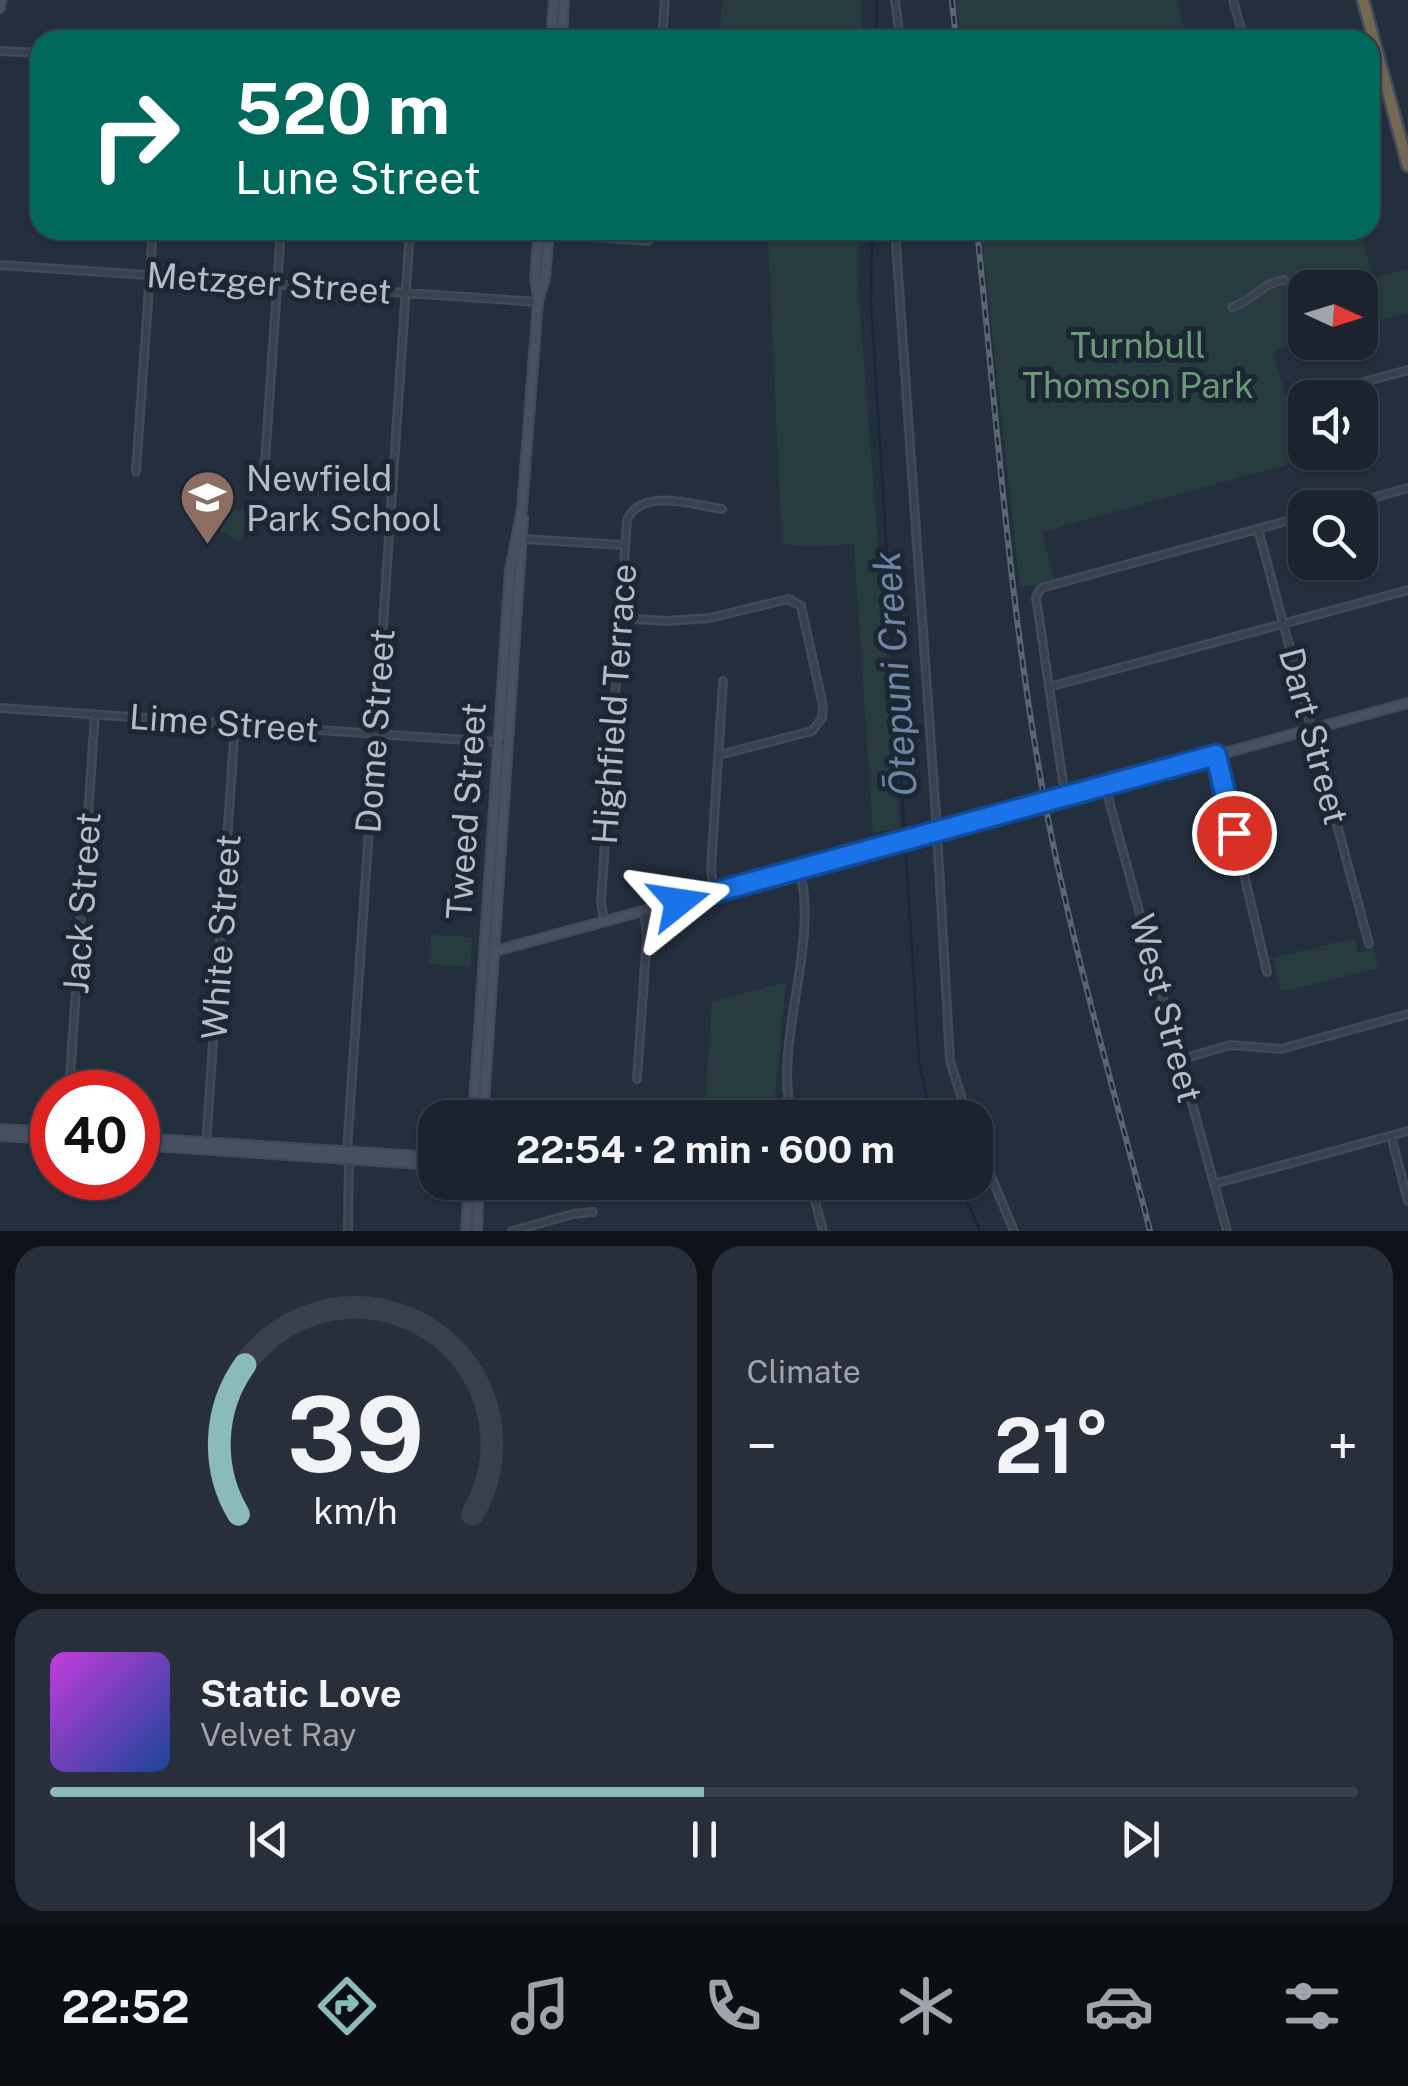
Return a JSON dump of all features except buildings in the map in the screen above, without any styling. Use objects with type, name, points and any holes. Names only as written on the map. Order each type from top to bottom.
[{"type":"highway","points":[[1363,0],[1372,30]]},
{"type":"highway","points":[[1380,57],[1405,140],[1408,166]]},
{"type":"street","points":[[0,0],[0,8]]},
{"type":"street","points":[[552,30],[554,0]]},
{"type":"street","points":[[562,30],[564,0]]},
{"type":"street","points":[[663,30],[665,0]]},
{"type":"street","points":[[894,0],[898,30]]},
{"type":"street","points":[[1233,0],[1241,30]]},
{"type":"street","points":[[0,50],[30,52]]},
{"type":"street","points":[[136,472],[152,240]]},
{"type":"street","points":[[264,476],[281,240]]},
{"type":"street","name":"Dome Street","points":[[348,1231],[348,1156],[409,240]]},
{"type":"street","name":"Tweed Street","points":[[476,1100],[538,302],[535,278],[542,240]]},
{"type":"street","points":[[896,240],[938,831],[950,1062],[962,1100]]},
{"type":"street","name":"Metzger Street","points":[[0,265],[538,302]]},
{"type":"street","points":[[1232,307],[1251,300],[1270,283],[1284,280]]},
{"type":"street","points":[[1371,380],[1408,370]]},
{"type":"street","points":[[1378,496],[1408,488]]},
{"type":"street","name":"Highfield Terrace","points":[[604,922],[601,902],[627,520],[640,503],[657,501],[722,510]]},
{"type":"street","points":[[1065,796],[1036,597],[1044,586],[1288,520]]},
{"type":"street","name":"Dart Street","points":[[1258,528],[1369,944]]},
{"type":"street","name":"Highfield Terrace","points":[[518,539],[624,545]]},
{"type":"street","points":[[1050,687],[1408,590]]},
{"type":"street","points":[[620,618],[710,618],[788,599],[801,606],[823,706],[818,726],[812,731],[719,756]]},
{"type":"street","points":[[714,892],[710,869],[724,682]]},
{"type":"street","points":[[489,953],[1408,703]]},
{"type":"street","name":"Lime Street","points":[[0,708],[504,742]]},
{"type":"street","name":"Jack Street","points":[[70,1070],[95,714]]},
{"type":"street","name":"White Street","points":[[206,1146],[235,724]]},
{"type":"street","points":[[1216,755],[1267,972]]},
{"type":"street","name":"West Street","points":[[1105,786],[1227,1231]]},
{"type":"street","points":[[789,1100],[786,1080],[803,918],[799,869]]},
{"type":"street","points":[[638,1079],[648,936],[644,911]]},
{"type":"street","name":"Tweed Street","points":[[483,1100],[485,1014]]},
{"type":"street","points":[[1180,1060],[1230,1044],[1281,1049],[1408,1014]]},
{"type":"street","points":[[1214,1184],[1408,1131]]},
{"type":"street","points":[[0,1132],[30,1134]]},
{"type":"street","points":[[1391,1136],[1408,1200]]},
{"type":"street","points":[[160,1143],[418,1164]]},
{"type":"street","points":[[348,1156],[418,1157]]},
{"type":"street","points":[[993,1181],[1014,1231]]},
{"type":"street","points":[[466,1231],[468,1200]]},
{"type":"street","points":[[477,1231],[478,1200]]},
{"type":"street","points":[[815,1200],[823,1231]]},
{"type":"street","points":[[512,1231],[594,1212]]},
{"type":"green space","points":[[722,0],[862,0],[861,30],[720,30]]},
{"type":"green space","points":[[956,0],[1177,0],[1185,30],[960,30]]},
{"type":"green space","points":[[751,240],[859,240],[858,287],[900,828],[873,833],[854,544],[806,547],[782,543],[768,241]]},
{"type":"green space","name":"Turnbull Thomson Park","points":[[982,240],[1363,240],[1371,270],[1288,270],[1288,346],[1273,351],[1288,406],[1288,464],[1042,532],[1055,581],[1020,587]]},
{"type":"green space","name":"Turnbull Thomson Park","points":[[1408,269],[1408,313],[1378,321],[1378,277]]},
{"type":"green space","points":[[201,508],[253,511],[240,541],[196,519]]},
{"type":"green space","points":[[431,935],[472,937],[470,967],[429,964]]},
{"type":"green space","points":[[1354,938],[1358,953],[1374,949],[1378,968],[1281,992],[1272,958]]},
{"type":"green space","points":[[786,982],[775,1097],[705,1100],[712,1002]]},
{"type":"waterway","name":"Ōtepuni Creek","points":[[876,30],[877,0]]},
{"type":"waterway","name":"Ōtepuni Creek","points":[[872,240],[871,304],[919,1062],[927,1100]]},
{"type":"waterway","name":"Ōtepuni Creek","points":[[966,1200],[980,1231]]},
{"type":"railway","points":[[952,0],[955,30]]},
{"type":"railway","points":[[978,240],[1013,589],[1045,803],[1081,964],[1150,1231]]},
{"type":"place","name":"Newfield Park School","points":[[207,547]]},
{"type":"route","points":[[679,902],[1216,755],[1234,833]]}]
